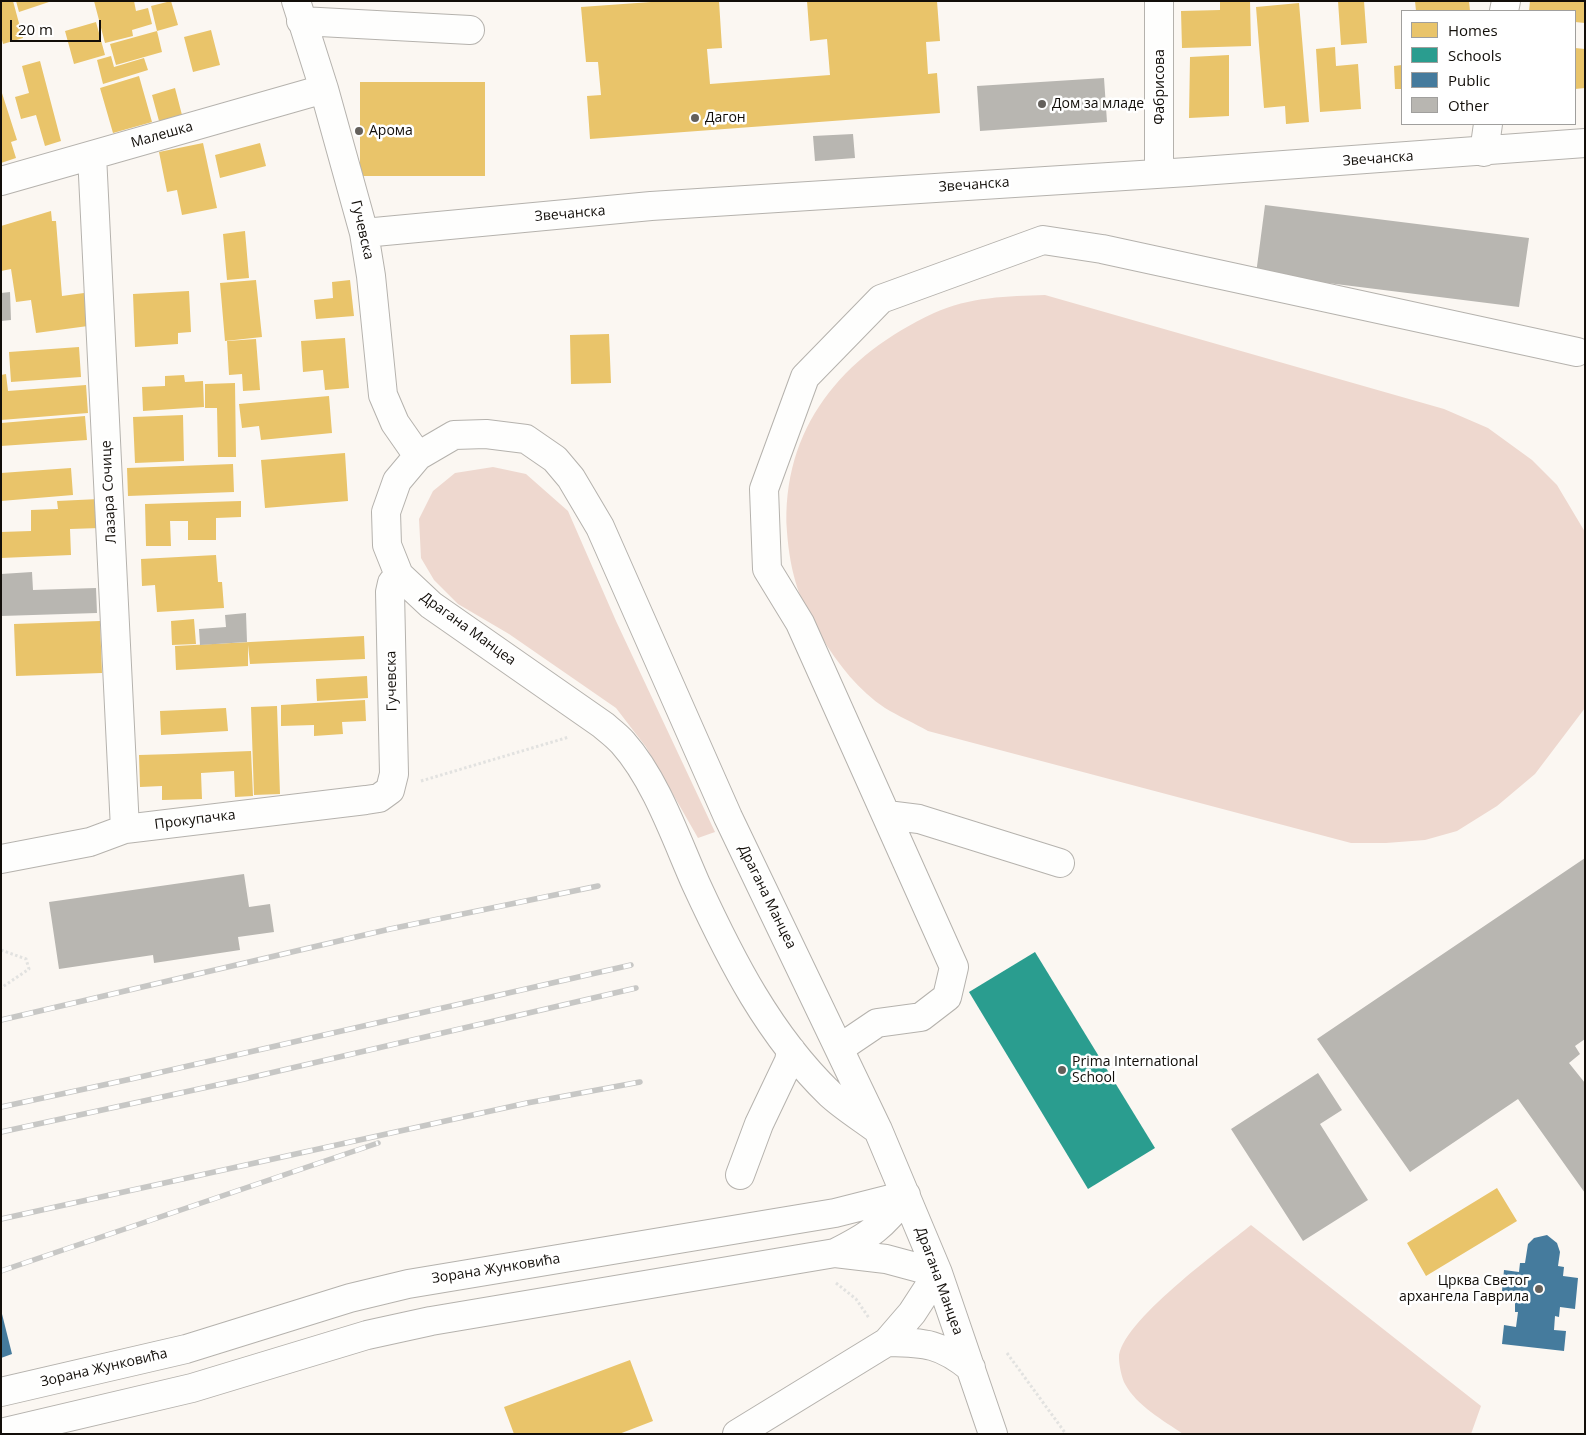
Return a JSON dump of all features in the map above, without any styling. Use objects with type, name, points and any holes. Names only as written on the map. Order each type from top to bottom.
[{"type":"street","name":"Фабрисова","points":[[1159,1],[1159,173]]},
{"type":"street","points":[[299,11],[470,30]]},
{"type":"street","name":"Гучевска","points":[[299,11],[324,89],[364,233],[371,276],[383,396],[395,423],[418,456]]},
{"type":"street","name":"Малешка","points":[[1,182],[324,89]]},
{"type":"street","points":[[1484,152],[1488,125]]},
{"type":"street","name":"Звечанска","points":[[364,233],[651,206],[1484,152],[1585,143]]},
{"type":"street","name":"Лазара Сочице","points":[[92,155],[125,828]]},
{"type":"street","points":[[840,1048],[877,1024],[921,1017],[948,997],[954,966],[800,623],[767,569],[764,489],[805,377],[881,299],[1043,240],[1102,249],[1577,352]]},
{"type":"street","name":"Драгана Манцеа","points":[[878,1130],[831,1095],[791,1050],[762,1012],[718,932],[655,794],[623,742],[603,725],[431,605],[400,575],[387,545],[386,512],[397,481],[418,456],[454,435],[486,434],[526,439],[555,459],[571,478],[600,527],[728,817],[878,1130],[938,1273],[993,1434]]},
{"type":"street","name":"Гучевска","points":[[390,790],[394,774],[390,592],[392,582],[400,575]]},
{"type":"street","name":"Прокупачка","points":[[1,859],[90,842],[125,828],[366,800],[379,798],[390,790]]},
{"type":"street","points":[[887,815],[919,819],[1060,863]]},
{"type":"street","points":[[740,1176],[759,1124],[789,1060],[791,1050]]},
{"type":"street","points":[[835,1253],[864,1238],[882,1225],[906,1195]]},
{"type":"street","name":"Зорана Жунковића","points":[[1,1392],[196,1346],[350,1298],[408,1284],[835,1213],[906,1195]]},
{"type":"street","points":[[1,1433],[192,1388],[368,1335],[431,1321],[835,1253],[886,1259],[938,1273],[912,1313],[887,1342],[750,1431]]},
{"type":"street","points":[[887,1342],[930,1344],[957,1357],[971,1368]]},
{"type":"path","points":[[390,790],[570,736]]},
{"type":"path","points":[[1,950],[26,959],[29,969],[1,988]]},
{"type":"path","points":[[832,1281],[856,1299],[887,1342]]},
{"type":"path","points":[[1007,1353],[1066,1434]]},
{"type":"shaded area","points":[[1045,295],[1444,409],[1488,428],[1532,460],[1557,485],[1585,532],[1585,708],[1535,774],[1497,806],[1457,831],[1425,840],[1351,843],[928,731],[885,708],[866,694],[835,658],[814,625],[797,588],[794,575],[788,547],[788,494],[795,460],[807,428],[824,399],[846,373],[872,350],[901,330],[934,313],[961,304],[1003,297]]},
{"type":"shaded area","points":[[493,467],[526,474],[568,511],[616,621],[715,832],[698,838],[646,747],[616,708],[509,634],[458,604],[434,580],[421,558],[419,519],[433,491],[455,473]]},
{"type":"shaded area","points":[[1251,1225],[1481,1406],[1471,1434],[1183,1434],[1143,1406],[1130,1392],[1123,1379],[1119,1358],[1124,1343],[1136,1326],[1174,1287]]},
{"type":"building: Homes","points":[[1,1],[13,1],[23,38],[3,44],[1,36]]},
{"type":"building: Homes","points":[[16,1],[49,1],[49,2],[19,12]]},
{"type":"building: Homes","points":[[94,1],[134,1],[136,11],[148,8],[152,24],[132,30],[133,36],[105,43]]},
{"type":"building: Homes","points":[[171,1],[178,25],[157,31],[151,6]]},
{"type":"building: Homes","points":[[665,1],[719,1],[722,48],[707,49],[710,84],[830,75],[827,39],[810,41],[807,1],[937,1],[940,41],[926,42],[928,74],[937,73],[940,113],[590,139],[587,96],[601,95],[598,62],[586,62],[581,7]]},
{"type":"building: Homes","points":[[1220,1],[1250,1],[1251,46],[1182,48],[1181,11],[1220,10]]},
{"type":"building: Homes","points":[[1338,1],[1364,1],[1367,43],[1341,45]]},
{"type":"building: Homes","points":[[1415,1],[1469,1],[1470,10],[1416,10]]},
{"type":"building: Homes","points":[[1530,1],[1585,1],[1585,23],[1576,22],[1576,10],[1529,10]]},
{"type":"building: Homes","points":[[1299,3],[1309,122],[1286,124],[1285,106],[1264,108],[1256,7]]},
{"type":"building: Homes","points":[[96,22],[105,55],[74,64],[65,31]]},
{"type":"building: Homes","points":[[211,30],[220,65],[193,72],[184,37]]},
{"type":"building: Homes","points":[[157,31],[162,52],[116,65],[110,44]]},
{"type":"building: Homes","points":[[1335,47],[1336,66],[1358,64],[1361,109],[1320,112],[1316,49]]},
{"type":"building: Homes","points":[[1576,48],[1585,49],[1585,88],[1576,89]]},
{"type":"building: Homes","points":[[1229,55],[1229,116],[1189,118],[1190,57]]},
{"type":"building: Homes","points":[[111,56],[114,67],[144,58],[148,70],[103,84],[97,60]]},
{"type":"building: Homes","points":[[40,61],[61,141],[45,146],[36,115],[21,119],[15,97],[29,93],[22,66]]},
{"type":"building: Homes","points":[[1401,65],[1401,89],[1395,89],[1394,66]]},
{"type":"building: Homes","points":[[139,76],[152,122],[113,133],[100,88]]},
{"type":"building: Homes","points":[[360,82],[485,82],[485,176],[360,176]]},
{"type":"building: Homes","points":[[175,88],[182,115],[159,121],[152,95]]},
{"type":"building: Homes","points":[[1,90],[17,140],[11,142],[16,158],[1,163]]},
{"type":"building: Homes","points":[[203,143],[217,208],[182,215],[177,190],[167,192],[159,152]]},
{"type":"building: Homes","points":[[260,143],[266,166],[220,178],[215,155]]},
{"type":"building: Homes","points":[[51,211],[52,221],[56,221],[62,296],[84,293],[88,326],[36,333],[31,300],[16,302],[11,269],[1,271],[1,226]]},
{"type":"building: Homes","points":[[245,231],[249,278],[227,280],[223,234]]},
{"type":"building: Homes","points":[[256,280],[262,337],[225,341],[220,283]]},
{"type":"building: Homes","points":[[350,280],[354,316],[316,319],[314,300],[333,298],[332,282]]},
{"type":"building: Homes","points":[[189,291],[191,332],[178,333],[178,344],[135,347],[133,294]]},
{"type":"building: Homes","points":[[609,334],[611,383],[571,384],[570,335]]},
{"type":"building: Homes","points":[[345,338],[349,388],[325,390],[323,370],[303,372],[301,341]]},
{"type":"building: Homes","points":[[256,339],[260,390],[243,391],[242,374],[229,375],[227,341]]},
{"type":"building: Homes","points":[[79,347],[81,377],[11,382],[9,352]]},
{"type":"building: Homes","points":[[6,374],[8,391],[86,385],[88,413],[1,420],[1,375]]},
{"type":"building: Homes","points":[[184,375],[185,382],[203,381],[204,407],[143,411],[142,387],[165,386],[165,376]]},
{"type":"building: Homes","points":[[235,383],[236,457],[218,457],[217,408],[205,408],[205,384]]},
{"type":"building: Homes","points":[[329,396],[332,433],[261,440],[259,426],[242,428],[239,404]]},
{"type":"building: Homes","points":[[183,415],[184,461],[135,463],[133,417]]},
{"type":"building: Homes","points":[[85,416],[87,440],[1,446],[1,423]]},
{"type":"building: Homes","points":[[345,453],[348,501],[265,508],[261,460]]},
{"type":"building: Homes","points":[[233,464],[234,492],[128,496],[127,468]]},
{"type":"building: Homes","points":[[71,468],[73,495],[1,501],[1,473]]},
{"type":"building: Homes","points":[[99,499],[100,528],[70,529],[71,555],[1,558],[1,532],[31,531],[31,510],[58,509],[57,501]]},
{"type":"building: Homes","points":[[241,501],[241,517],[216,518],[216,540],[188,540],[188,521],[170,521],[171,546],[146,546],[145,504]]},
{"type":"building: Homes","points":[[216,555],[218,582],[222,582],[224,608],[157,612],[155,585],[142,586],[141,559]]},
{"type":"building: Homes","points":[[194,619],[196,644],[172,645],[171,621]]},
{"type":"building: Homes","points":[[100,621],[102,673],[16,676],[14,624]]},
{"type":"building: Homes","points":[[364,636],[365,659],[250,664],[248,645],[248,666],[176,670],[175,646]]},
{"type":"building: Homes","points":[[367,676],[368,698],[317,701],[316,679]]},
{"type":"building: Homes","points":[[365,700],[366,721],[342,722],[343,734],[314,736],[314,725],[281,726],[281,705]]},
{"type":"building: Homes","points":[[277,706],[280,794],[254,795],[251,707]]},
{"type":"building: Homes","points":[[226,708],[228,731],[161,735],[160,711]]},
{"type":"building: Homes","points":[[251,751],[253,796],[235,797],[234,771],[201,773],[202,799],[162,800],[162,786],[140,787],[139,755]]},
{"type":"building: Homes","points":[[1497,1188],[1517,1221],[1426,1276],[1407,1243]]},
{"type":"building: Homes","points":[[630,1360],[653,1421],[619,1434],[514,1434],[504,1407]]},
{"type":"building: Schools","name":"Prima International School","points":[[1035,952],[1155,1148],[1088,1189],[969,992]]},
{"type":"building: Public","name":"Црква Светог архангела Гаврила","points":[[1547,1235],[1557,1243],[1560,1252],[1558,1266],[1564,1267],[1563,1276],[1578,1278],[1575,1309],[1560,1307],[1559,1317],[1555,1316],[1554,1330],[1566,1331],[1564,1351],[1502,1344],[1504,1325],[1516,1327],[1518,1312],[1515,1312],[1515,1303],[1501,1301],[1504,1270],[1519,1272],[1520,1263],[1525,1263],[1528,1244],[1534,1238]]},
{"type":"building: Public","points":[[1,1310],[12,1354],[1,1358]]},
{"type":"building: Other","name":"Дом за младе","points":[[1104,78],[1107,122],[980,131],[977,86]]},
{"type":"building: Other","points":[[853,134],[855,158],[815,161],[813,136]]},
{"type":"building: Other","points":[[1265,205],[1529,238],[1519,307],[1256,274]]},
{"type":"building: Other","points":[[10,292],[11,320],[1,321],[1,293]]},
{"type":"building: Other","points":[[32,572],[33,590],[96,588],[97,613],[1,616],[1,574]]},
{"type":"building: Other","points":[[246,613],[247,642],[200,645],[199,629],[226,627],[225,615]]},
{"type":"building: Other","points":[[1585,858],[1585,1039],[1575,1046],[1580,1054],[1569,1063],[1585,1083],[1585,1193],[1518,1099],[1410,1172],[1317,1039]]},
{"type":"building: Other","points":[[244,874],[249,907],[270,904],[274,932],[238,937],[240,950],[154,963],[153,955],[59,969],[49,902]]},
{"type":"building: Other","points":[[1318,1073],[1342,1110],[1320,1124],[1368,1200],[1303,1241],[1231,1129]]},
{"type":"railway","points":[[1,1020],[390,929],[598,886]]},
{"type":"railway","points":[[1,1107],[631,965]]},
{"type":"railway","points":[[1,1132],[240,1080],[636,988]]},
{"type":"railway","points":[[1,1219],[527,1103],[640,1082]]},
{"type":"railway","points":[[1,1271],[378,1143]]},
{"type":"place","name":"Дом за младе","points":[[1042,104]]},
{"type":"place","name":"Дагон","points":[[695,118]]},
{"type":"place","name":"Арома","points":[[359,131]]},
{"type":"place","name":"Prima International School","points":[[1062,1070]]},
{"type":"place","name":"Црква Светог архангела Гаврила","points":[[1539,1289]]}]
